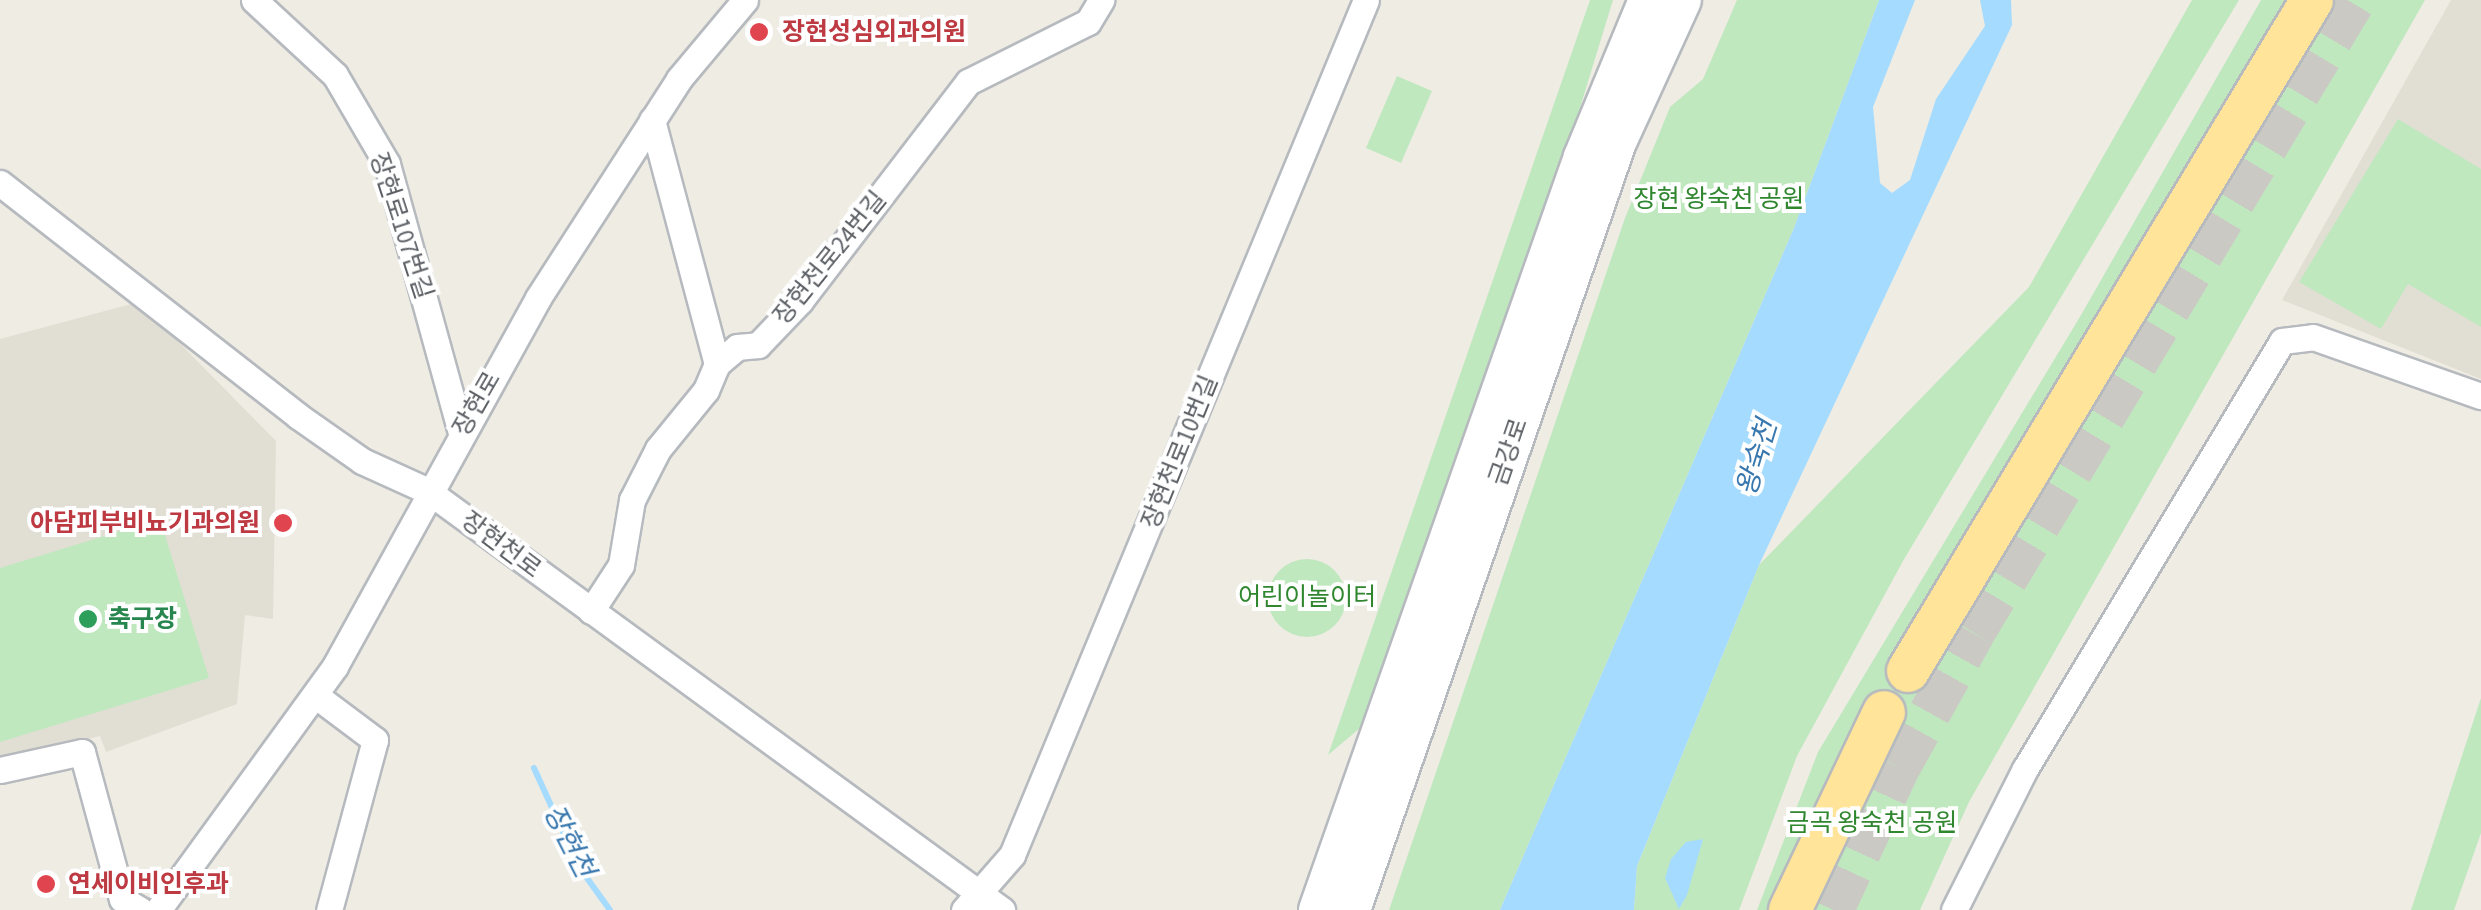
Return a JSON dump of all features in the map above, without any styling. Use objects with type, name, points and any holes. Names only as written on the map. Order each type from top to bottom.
[{"type":"highway","points":[[1908,671],[2312,0]]},
{"type":"highway","points":[[1790,910],[1884,712]]},
{"type":"main road","name":"금강로","points":[[1318,910],[1583,157],[1648,0]]},
{"type":"main road","name":"금강로","points":[[1351,910],[1618,142],[1682,0]]},
{"type":"street","name":"장현로107번길","points":[[255,0],[336,75],[387,164],[462,432]]},
{"type":"street","name":"장현로","points":[[158,910],[315,694],[462,432],[652,120],[745,0]]},
{"type":"street","name":"장현천로24번길","points":[[717,364],[737,346],[758,345],[800,301],[968,82],[1088,22],[1101,0]]},
{"type":"street","name":"장현천로10번길","points":[[970,901],[1012,856],[1366,0]]},
{"type":"street","points":[[591,611],[621,565],[632,500],[658,449],[706,390],[717,364],[652,120]]},
{"type":"street","name":"장현천로","points":[[0,184],[298,416],[362,461],[428,491],[970,901],[1002,910]]},
{"type":"street","points":[[1954,910],[2025,769],[2282,341],[2313,337],[2481,396]]},
{"type":"street","points":[[315,694],[375,740],[329,910]]},
{"type":"street","points":[[0,770],[82,752],[122,899],[140,910]]},
{"type":"shaded area","points":[[2451,0],[2481,0],[2481,379],[2282,300]]},
{"type":"shaded area","points":[[139,302],[276,441],[273,619],[245,615],[237,704],[106,752],[100,736],[0,761],[0,339]]},
{"type":"green space","points":[[1590,0],[1613,0],[1553,196],[1366,723],[1328,755]]},
{"type":"green space","name":"장현 왕숙천 공원","points":[[1737,0],[1879,0],[1794,228],[1500,910],[1389,910],[1625,218],[1670,107],[1703,79]]},
{"type":"green space","points":[[2192,0],[2239,0],[1903,561],[1797,756],[1739,910],[1634,910],[1637,866],[1759,565],[2029,287]]},
{"type":"green space","name":"금곡 왕숙천 공원","points":[[2261,0],[2425,0],[1969,802],[1920,910],[1757,910],[1818,752],[2081,315]]},
{"type":"green space","points":[[1397,76],[1432,91],[1401,163],[1366,148]]},
{"type":"green space","points":[[2398,119],[2481,169],[2481,327],[2408,284],[2381,329],[2299,282]]},
{"type":"green space","name":"축구장","points":[[160,519],[209,678],[0,742],[0,568]]},
{"type":"green space","name":"어린이놀이터","points":[[1307,559],[1322,562],[1334,571],[1343,583],[1343,613],[1334,625],[1322,634],[1307,637],[1292,634],[1280,625],[1271,613],[1268,598],[1271,583],[1280,571],[1292,562]]},
{"type":"green space","points":[[2481,698],[2481,833],[2454,910],[2411,910]]},
{"type":"water","name":"왕숙천","points":[[1879,0],[1915,0],[1873,107],[1880,183],[1892,193],[1910,180],[1936,99],[1985,26],[1980,0],[2011,0],[2012,25],[1759,565],[1637,866],[1634,910],[1500,910],[1794,228]]},
{"type":"water","points":[[1703,839],[1687,895],[1679,909],[1665,878],[1671,859],[1686,842]]},
{"type":"waterway","name":"장현천","points":[[534,768],[579,867],[610,910]]},
{"type":"tunnel","points":[[1833,910],[1899,768],[1974,633],[2355,0]]},
{"type":"place","name":"장현성심외과의원","points":[[759,32]]},
{"type":"place","name":"아담피부비뇨기과의원","points":[[283,523]]},
{"type":"place","name":"축구장","points":[[88,619]]},
{"type":"place","name":"연세이비인후과","points":[[46,884]]}]
